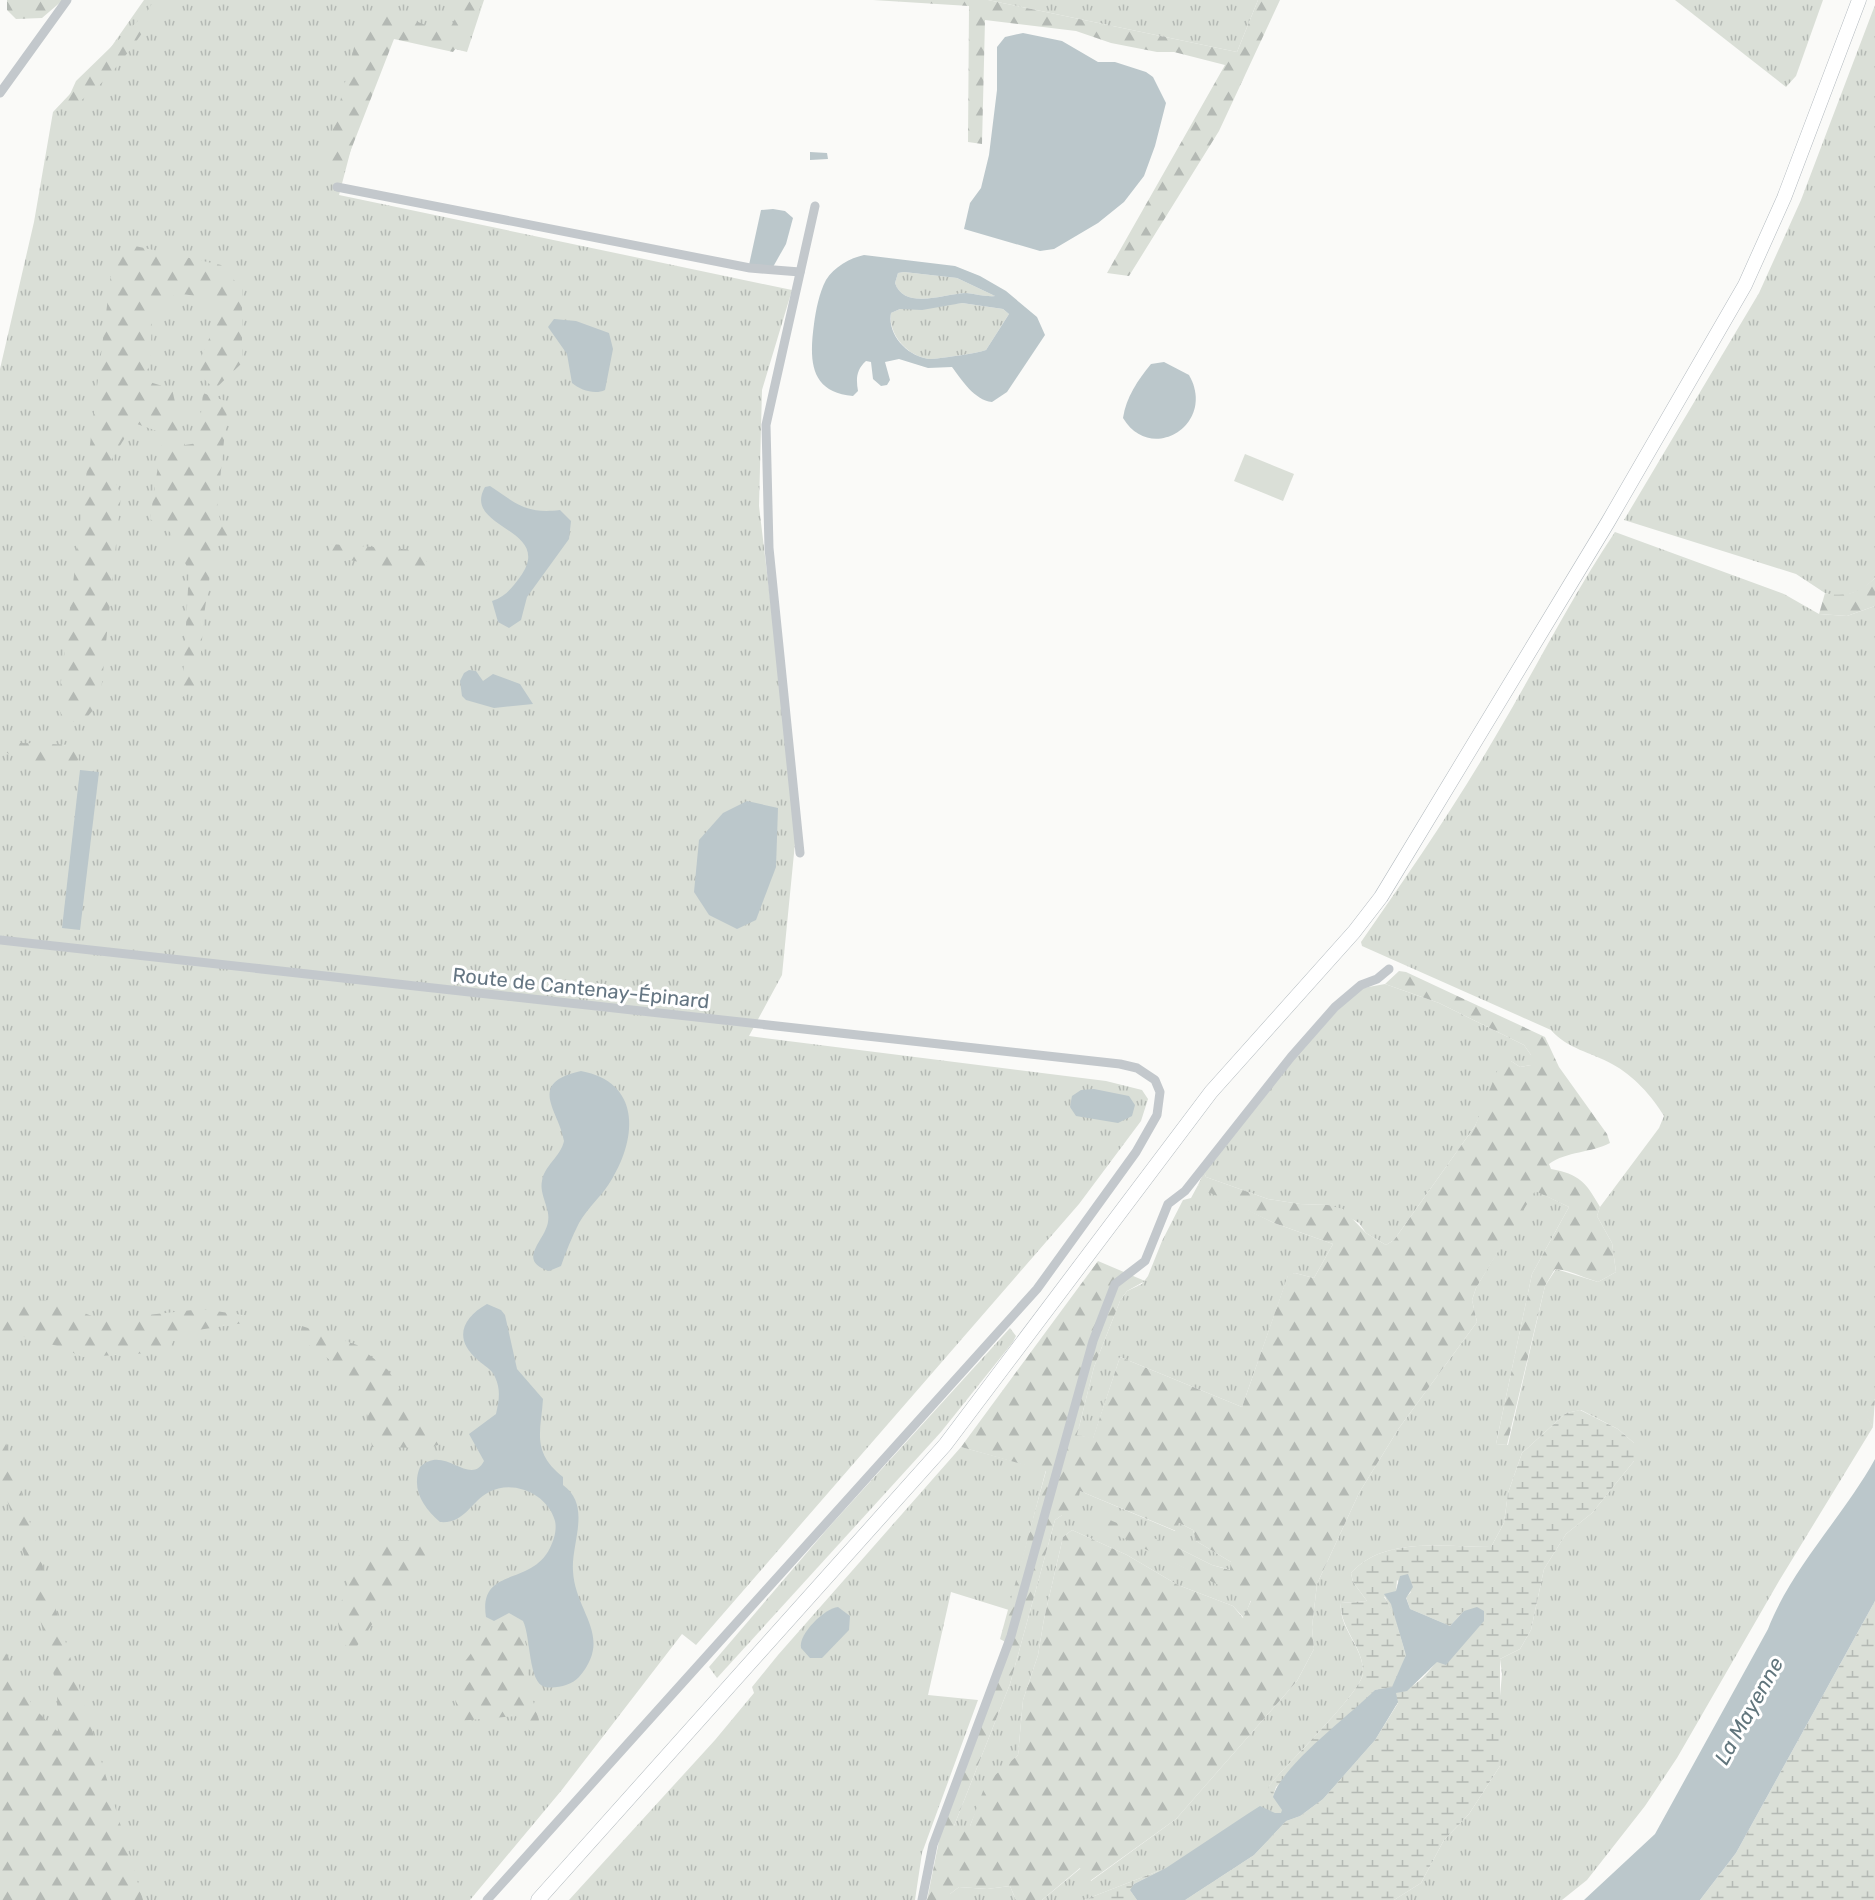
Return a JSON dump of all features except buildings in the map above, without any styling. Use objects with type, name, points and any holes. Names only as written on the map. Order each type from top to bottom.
[{"type":"main road","points":[[538,1900],[945,1445],[1211,1092],[1354,932],[1381,897],[1608,522],[1744,285],[1784,198],[1859,0]]},
{"type":"street","points":[[0,93],[67,0]]},
{"type":"street","points":[[337,187],[750,268],[800,272]]},
{"type":"street","points":[[800,853],[769,548],[766,425],[815,206]]},
{"type":"street","name":"Route de Cantenay-Épinard","points":[[0,940],[1120,1064],[1137,1068],[1155,1080],[1160,1092],[1157,1115],[1136,1152],[1037,1289],[487,1900]]},
{"type":"street","points":[[922,1900],[933,1845],[993,1679],[1011,1636],[1093,1341],[1115,1284],[1145,1261],[1168,1204],[1185,1191],[1291,1057],[1335,1007],[1361,985],[1377,979],[1389,969]]},
{"type":"green space","points":[[7,0],[63,0],[42,18],[16,19],[7,10]]},
{"type":"green space","points":[[144,0],[484,0],[467,52],[382,31],[339,195],[792,290],[762,390],[759,506],[797,823],[782,975],[749,1036],[1106,1081],[1142,1090],[1148,1099],[1141,1121],[1079,1204],[696,1645],[682,1634],[561,1791],[470,1900],[0,1900],[0,369],[34,222],[53,112],[102,60]]},
{"type":"green space","points":[[154,0],[165,0],[120,63],[93,91],[62,112],[76,81],[147,12]]},
{"type":"green space","points":[[465,0],[483,0],[473,26],[453,52],[394,39],[340,178],[323,168],[359,28],[382,7],[447,34]]},
{"type":"green space","points":[[873,0],[988,0],[1237,52],[1258,0],[1280,0],[1219,131],[1129,276],[1107,273],[1225,65],[1174,52],[1157,52],[1111,43],[1076,31],[985,20],[982,144],[968,142],[969,6]]},
{"type":"green space","points":[[988,0],[1258,0],[1237,52]]},
{"type":"green space","points":[[1675,0],[1823,0],[1796,76],[1786,87]]},
{"type":"green space","points":[[1875,5],[1875,578],[1862,590],[1839,597],[1825,593],[1796,574],[1624,520],[1759,293],[1801,200]]},
{"type":"green space","points":[[126,244],[221,265],[242,289],[242,363],[215,389],[195,371],[212,332],[215,299],[176,293],[152,320],[150,366],[140,379],[172,389],[185,445],[198,443],[203,393],[228,402],[217,509],[230,539],[214,548],[204,615],[198,689],[182,697],[189,571],[170,532],[150,519],[163,433],[134,423],[108,465],[121,495],[100,702],[83,722],[64,722],[58,706],[111,273]]},
{"type":"green space","points":[[898,273],[957,278],[995,296],[966,293],[927,299],[907,296],[895,283]]},
{"type":"green space","points":[[962,303],[1003,309],[1009,314],[986,350],[930,359],[914,354],[896,337],[891,313],[900,309]]},
{"type":"green space","points":[[1245,454],[1294,474],[1283,501],[1234,481]]},
{"type":"green space","points":[[1615,532],[1784,594],[1819,614],[1847,616],[1875,606],[1875,1399],[1866,1415],[1873,1427],[1779,1581],[1677,1758],[1645,1806],[1587,1880],[1562,1900],[1394,1900],[1421,1883],[1444,1840],[1469,1814],[1500,1766],[1499,1707],[1502,1674],[1500,1659],[1520,1649],[1531,1630],[1544,1569],[1566,1534],[1592,1513],[1634,1461],[1634,1443],[1618,1429],[1581,1410],[1566,1413],[1522,1453],[1508,1493],[1504,1523],[1491,1547],[1435,1545],[1398,1549],[1380,1553],[1365,1561],[1351,1573],[1353,1582],[1367,1601],[1341,1603],[1341,1612],[1343,1621],[1360,1655],[1363,1673],[1350,1696],[1337,1712],[1269,1786],[1273,1796],[1290,1769],[1303,1754],[1375,1690],[1391,1687],[1398,1677],[1405,1651],[1384,1594],[1396,1591],[1400,1576],[1408,1574],[1413,1587],[1406,1598],[1410,1609],[1450,1626],[1470,1607],[1477,1607],[1485,1615],[1477,1631],[1446,1665],[1437,1662],[1407,1691],[1396,1693],[1398,1702],[1375,1740],[1323,1799],[1300,1816],[1286,1821],[1254,1855],[1185,1900],[1137,1900],[1130,1890],[1132,1886],[1161,1870],[1084,1900],[1042,1900],[1081,1868],[1091,1881],[1176,1819],[1297,1681],[1314,1649],[1312,1627],[1317,1584],[1359,1493],[1399,1428],[1477,1322],[1472,1300],[1476,1288],[1534,1190],[1569,1207],[1532,1274],[1496,1444],[1508,1445],[1545,1286],[1556,1269],[1598,1282],[1616,1272],[1612,1243],[1597,1216],[1600,1207],[1659,1128],[1664,1116],[1654,1101],[1635,1080],[1620,1069],[1572,1046],[1551,1030],[1362,946],[1361,942],[1466,786],[1584,581]]},
{"type":"green space","points":[[330,544],[416,550],[428,563],[425,572],[413,572],[329,558]]},
{"type":"green space","points":[[1875,578],[1875,606],[1847,616],[1819,614],[1825,593],[1840,595],[1852,593]]},
{"type":"green space","points":[[0,733],[9,733],[21,743],[74,745],[79,757],[75,767],[29,762],[0,750]]},
{"type":"green space","points":[[1399,971],[1406,972],[1545,1037],[1559,1067],[1607,1134],[1610,1143],[1563,1157],[1549,1164],[1551,1169],[1581,1181],[1595,1198],[1600,1207],[1597,1216],[1612,1243],[1616,1272],[1598,1282],[1572,1272],[1555,1269],[1545,1286],[1507,1445],[1496,1444],[1532,1274],[1569,1207],[1535,1191],[1476,1288],[1472,1300],[1477,1322],[1399,1428],[1359,1493],[1317,1584],[1312,1627],[1314,1649],[1297,1681],[1176,1819],[1090,1881],[1080,1868],[1042,1900],[1016,1900],[1010,1886],[987,1889],[959,1887],[950,1894],[950,1900],[927,1900],[942,1826],[1009,1644],[1000,1639],[1046,1471],[961,1447],[1098,1261],[1145,1281],[1127,1291],[1120,1301],[1094,1367],[1077,1435],[1093,1438],[1120,1357],[1242,1407],[1288,1275],[1295,1273],[1314,1278],[1333,1244],[1274,1223],[1204,1190],[1198,1185],[1204,1172],[1206,1177],[1268,1199],[1328,1205],[1343,1209],[1366,1233],[1386,1245],[1394,1240],[1475,1126],[1502,1059],[1511,1061],[1520,1067],[1531,1065],[1531,1055],[1524,1045],[1439,1003],[1385,984]],"holes":[[[1080,1491],[1176,1531],[1179,1523],[1193,1530],[1196,1541],[1231,1562],[1230,1570],[1212,1565],[1178,1548],[1088,1511],[1084,1519],[1251,1601],[1243,1618],[1233,1606],[1178,1585],[1127,1555],[1072,1530],[1063,1537],[1038,1655],[1023,1700],[1018,1755],[986,1783],[970,1826],[954,1826],[1010,1684],[1055,1520],[1062,1515],[1075,1516]]]},
{"type":"green space","points":[[1385,984],[1439,1003],[1524,1045],[1531,1055],[1531,1065],[1520,1067],[1511,1061],[1488,1098],[1475,1126],[1394,1240],[1386,1245],[1366,1233],[1359,1223],[1328,1205],[1268,1199],[1206,1177],[1204,1172],[1293,1059],[1348,999],[1363,988]]},
{"type":"green space","points":[[1198,1185],[1274,1223],[1333,1244],[1314,1278],[1295,1273],[1288,1276],[1242,1407],[1120,1357],[1093,1439],[1077,1435],[1094,1367],[1120,1301],[1127,1291],[1142,1284],[1148,1276],[1162,1241],[1183,1200],[1191,1198]]},
{"type":"green space","points":[[0,1299],[4,1304],[51,1300],[102,1320],[202,1309],[256,1317],[244,1323],[178,1333],[167,1352],[82,1357],[61,1347],[17,1335],[0,1336]]},
{"type":"green space","points":[[302,1326],[357,1345],[388,1370],[418,1417],[451,1441],[428,1448],[372,1447],[367,1412],[337,1365],[299,1338]]},
{"type":"green space","points":[[1010,1328],[1016,1336],[1013,1342],[941,1432],[717,1678],[709,1667],[828,1528]]},
{"type":"green space","points":[[1875,1399],[1873,1427],[1865,1415]]},
{"type":"green space","points":[[1580,1410],[1618,1429],[1634,1443],[1634,1461],[1592,1513],[1566,1534],[1544,1569],[1531,1630],[1520,1649],[1500,1659],[1500,1766],[1469,1814],[1444,1840],[1421,1883],[1394,1900],[1185,1900],[1254,1855],[1286,1821],[1300,1816],[1323,1799],[1375,1740],[1398,1703],[1395,1693],[1419,1682],[1429,1672],[1445,1648],[1464,1611],[1450,1626],[1410,1609],[1406,1597],[1411,1592],[1397,1580],[1396,1591],[1384,1597],[1393,1615],[1405,1651],[1404,1664],[1392,1687],[1375,1690],[1276,1787],[1273,1797],[1268,1787],[1337,1712],[1350,1696],[1363,1673],[1360,1655],[1341,1612],[1341,1603],[1367,1601],[1353,1582],[1351,1573],[1365,1561],[1380,1553],[1398,1549],[1435,1545],[1491,1547],[1504,1523],[1508,1493],[1522,1453],[1566,1413]]},
{"type":"green space","points":[[0,1423],[143,1900],[0,1900],[0,1641],[33,1707],[58,1732],[57,1688],[25,1558],[0,1477]]},
{"type":"green space","points":[[961,1447],[1046,1470],[1009,1610],[951,1592],[928,1695],[978,1700],[922,1853],[915,1900],[569,1900],[715,1740],[754,1693],[752,1687],[778,1655]]},
{"type":"green space","points":[[1080,1491],[1175,1531],[1179,1523],[1193,1530],[1196,1541],[1231,1562],[1231,1570],[1212,1565],[1178,1548],[1175,1563],[1251,1600],[1244,1618],[1233,1606],[1178,1585],[1127,1555],[1072,1530],[1063,1537],[1038,1655],[1023,1700],[1018,1755],[990,1788],[970,1826],[954,1826],[1010,1684],[1055,1520],[1062,1515]]},
{"type":"green space","points":[[388,1540],[421,1540],[432,1546],[416,1580],[384,1607],[353,1652],[341,1641],[336,1610],[348,1590],[348,1573],[367,1543]]},
{"type":"green space","points":[[1875,1601],[1875,1900],[1700,1900],[1736,1853]]},
{"type":"green space","points":[[507,1618],[522,1628],[526,1645],[529,1688],[539,1720],[532,1733],[516,1716],[459,1721],[455,1699],[474,1677],[463,1664],[478,1644]]},
{"type":"green space","points":[[1166,1868],[1134,1884],[1130,1890],[1137,1900],[1084,1900]]},
{"type":"green space","points":[[1010,1886],[1016,1900],[950,1900],[950,1894],[959,1887],[987,1889]]},
{"type":"water","points":[[1023,33],[1062,41],[1098,62],[1115,62],[1146,72],[1153,77],[1166,103],[1155,146],[1144,176],[1124,202],[1098,223],[1054,249],[1040,251],[964,229],[970,203],[981,188],[989,155],[997,90],[997,47],[1005,37]]},
{"type":"water","points":[[810,152],[827,153],[828,159],[810,160]]},
{"type":"water","points":[[761,210],[785,211],[793,218],[786,244],[773,267],[749,265]]},
{"type":"water","points":[[859,256],[955,266],[980,276],[1006,291],[1037,317],[1045,335],[1007,392],[992,402],[974,393],[952,367],[928,368],[899,359],[885,362],[890,380],[887,385],[881,386],[873,379],[871,362],[866,361],[858,375],[858,391],[853,396],[839,393],[820,381],[816,372],[812,350],[814,324],[820,296],[829,275],[838,267]],"holes":[[[898,273],[957,278],[995,296],[966,293],[927,299],[907,296],[895,283]],[[962,303],[1003,309],[1009,314],[986,350],[930,359],[907,349],[892,329],[891,313],[900,309],[922,310]]]},
{"type":"water","points":[[554,319],[576,321],[609,333],[613,349],[605,390],[588,391],[572,383],[567,354],[548,327]]},
{"type":"water","points":[[1164,362],[1189,375],[1195,393],[1194,409],[1188,423],[1177,432],[1164,438],[1149,438],[1135,432],[1123,418],[1133,389],[1142,376],[1151,364]]},
{"type":"water","points":[[490,486],[530,509],[560,510],[571,521],[569,539],[527,597],[521,620],[509,628],[498,622],[492,601],[508,592],[520,577],[528,561],[526,548],[518,538],[485,512],[481,501],[485,487]]},
{"type":"water","points":[[469,670],[476,671],[483,681],[493,674],[520,684],[533,704],[494,708],[466,700],[462,696],[460,681],[464,673]]},
{"type":"water","points":[[80,770],[99,772],[80,930],[62,928]]},
{"type":"water","points":[[747,801],[778,808],[776,867],[756,920],[737,929],[709,915],[694,892],[699,840],[723,813]]},
{"type":"water","points":[[581,1071],[600,1077],[614,1086],[624,1099],[629,1129],[621,1162],[612,1179],[579,1223],[561,1266],[549,1271],[539,1267],[533,1256],[548,1222],[548,1212],[543,1197],[543,1176],[564,1141],[550,1099],[550,1090],[554,1083],[564,1076]]},
{"type":"water","points":[[1094,1089],[1129,1096],[1135,1105],[1132,1116],[1118,1123],[1076,1116],[1070,1107],[1072,1096],[1081,1090]]},
{"type":"water","points":[[487,1304],[501,1310],[505,1315],[517,1369],[543,1399],[540,1431],[542,1450],[553,1468],[563,1477],[563,1485],[577,1503],[578,1525],[573,1571],[575,1586],[590,1624],[593,1649],[589,1662],[579,1677],[559,1687],[545,1687],[536,1677],[523,1621],[509,1613],[494,1621],[486,1617],[486,1601],[490,1590],[498,1583],[531,1568],[550,1548],[556,1528],[551,1511],[537,1497],[519,1488],[508,1487],[498,1488],[482,1496],[456,1520],[440,1522],[428,1510],[418,1490],[420,1467],[429,1461],[438,1460],[471,1470],[478,1468],[484,1461],[469,1434],[496,1414],[499,1391],[494,1374],[470,1352],[463,1337],[467,1322]]},
{"type":"water","name":"La Mayenne","points":[[1875,1459],[1875,1601],[1736,1853],[1700,1900],[1584,1900],[1655,1834],[1768,1629],[1790,1584]]},
{"type":"water","points":[[1408,1574],[1413,1587],[1406,1598],[1410,1609],[1450,1626],[1464,1611],[1477,1607],[1484,1611],[1484,1621],[1446,1665],[1437,1662],[1407,1691],[1396,1693],[1398,1702],[1375,1740],[1323,1799],[1300,1816],[1286,1821],[1254,1855],[1185,1900],[1137,1900],[1130,1890],[1134,1884],[1166,1868],[1260,1806],[1275,1813],[1281,1813],[1282,1810],[1273,1797],[1289,1770],[1375,1690],[1392,1687],[1406,1655],[1391,1604],[1384,1594],[1396,1591],[1400,1576]]},
{"type":"water","points":[[838,1607],[850,1616],[849,1630],[822,1658],[810,1658],[801,1648],[804,1636],[820,1617]]}]
